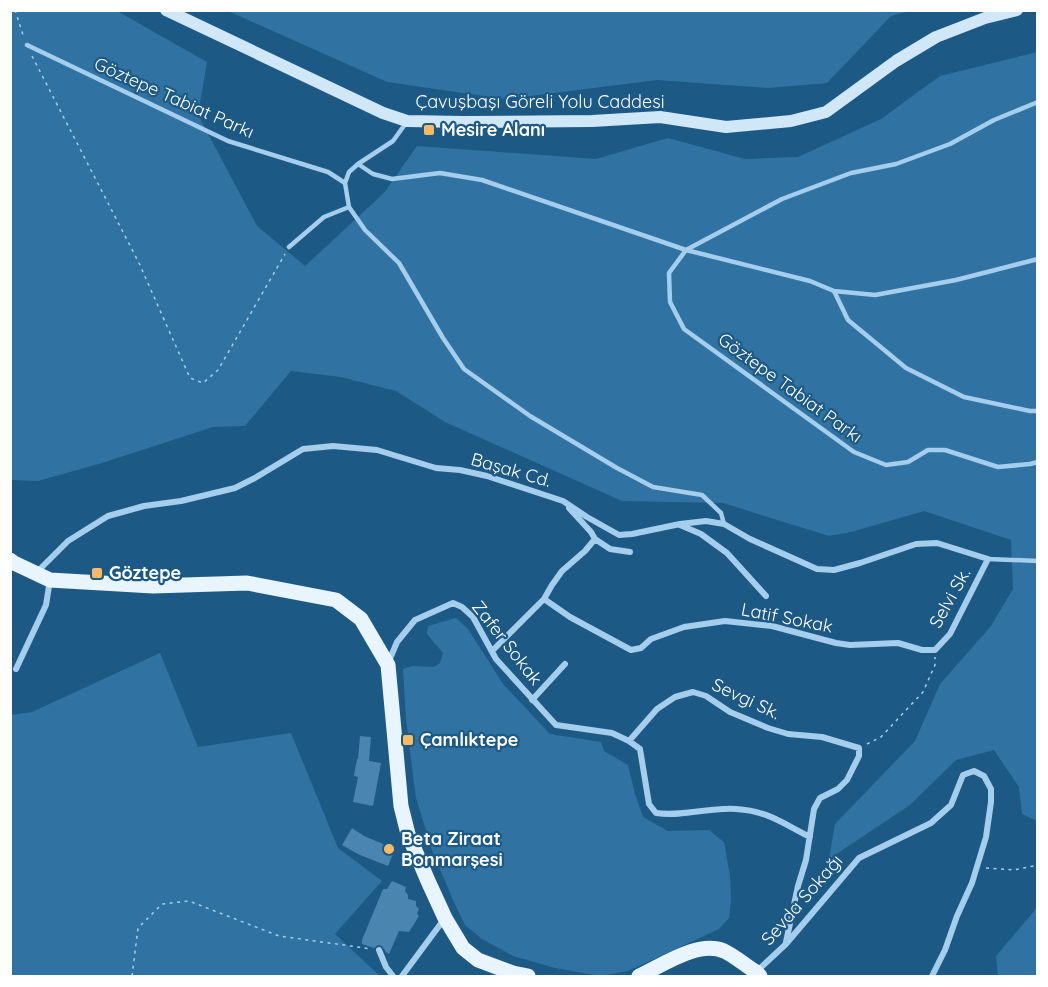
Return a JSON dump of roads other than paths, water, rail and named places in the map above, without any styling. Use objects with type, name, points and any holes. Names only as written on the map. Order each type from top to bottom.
[{"type":"main road","name":"Çavuşbaşı Göreli Yolu Caddesi","points":[[166,10],[383,113],[407,121],[592,121],[660,117],[726,127],[791,121],[826,112],[896,61],[936,37],[985,18],[1017,10]]},
{"type":"main road","points":[[10,560],[50,580],[153,586],[247,584],[336,600],[361,619],[388,665],[401,806],[408,834],[445,918],[463,948],[478,960],[528,976]]},
{"type":"main road","points":[[639,976],[692,950],[708,948],[724,951],[758,974]]},
{"type":"street","name":"Başak Cd.","points":[[35,573],[68,541],[108,516],[144,506],[181,501],[235,488],[303,449],[333,446],[377,450],[436,468],[487,476],[563,501],[619,535],[706,521],[724,524],[750,539],[817,569],[834,570],[916,544],[937,543],[988,559]]},
{"type":"street","points":[[563,501],[595,538],[610,549],[630,552]]},
{"type":"street","points":[[680,524],[701,534],[727,553],[766,596]]},
{"type":"street","points":[[492,651],[544,599],[562,571],[585,551],[595,538]]},
{"type":"street","name":"Selvi Sk.","points":[[935,650],[950,634],[988,559]]},
{"type":"street","points":[[16,669],[46,605],[50,580]]},
{"type":"street","name":"Latif Sokak","points":[[544,599],[570,617],[631,650],[641,648],[651,639],[684,627],[725,621],[772,626],[850,645],[898,643],[922,650],[935,650]]},
{"type":"street","name":"Zafer Sokak","points":[[388,665],[397,642],[415,620],[453,603],[462,607],[473,617],[496,659],[556,725],[612,733],[629,741]]},
{"type":"street","points":[[532,700],[565,664]]},
{"type":"street","name":"Sevgi Sk.","points":[[629,741],[657,709],[675,698],[693,692],[706,696],[730,712],[778,731],[822,737],[859,748],[859,756],[847,780],[838,789],[820,798],[814,809],[810,837]]},
{"type":"street","points":[[629,741],[640,749],[649,804],[656,813],[670,815],[734,808],[763,813],[783,821],[810,837],[786,944]]},
{"type":"street","name":"Sevda Sokağı","points":[[758,974],[859,858],[931,824],[951,805],[963,775],[974,771],[984,776],[991,789],[986,837],[972,883],[932,976]]},
{"type":"street","points":[[402,976],[445,918]]},
{"type":"street","points":[[379,950],[386,967],[393,976]]},
{"type":"lane","name":"Göztepe Tabiat Parkı","points":[[27,45],[228,141],[328,172],[345,183]]},
{"type":"lane","name":"Göztepe Tabiat Parkı","points":[[1038,102],[994,120],[950,144],[896,164],[851,173],[782,199],[686,249],[669,273],[669,302],[684,328],[854,452],[886,465],[908,462],[928,450],[945,450],[998,466],[1038,462]]},
{"type":"lane","points":[[407,121],[393,141],[349,172],[345,183],[349,207],[365,230],[399,263],[464,369],[530,416],[644,483],[653,487],[702,495],[721,513],[724,524]]},
{"type":"lane","points":[[358,164],[373,174],[392,179],[440,173],[482,180],[686,249],[810,281],[834,291],[875,295],[956,280],[1038,259]]},
{"type":"lane","points":[[289,247],[324,218],[349,207]]},
{"type":"lane","points":[[834,291],[848,320],[906,368],[964,397],[1038,411]]},
{"type":"lane","points":[[988,559],[1038,561]]},
{"type":"place","name":"Mesire Alanı","points":[[429,130]]},
{"type":"place","name":"Göztepe","points":[[97,573]]},
{"type":"place","name":"Çamlıktepe","points":[[408,740]]},
{"type":"place","name":"Beta Ziraat Bonmarşesi","points":[[389,849]]}]
